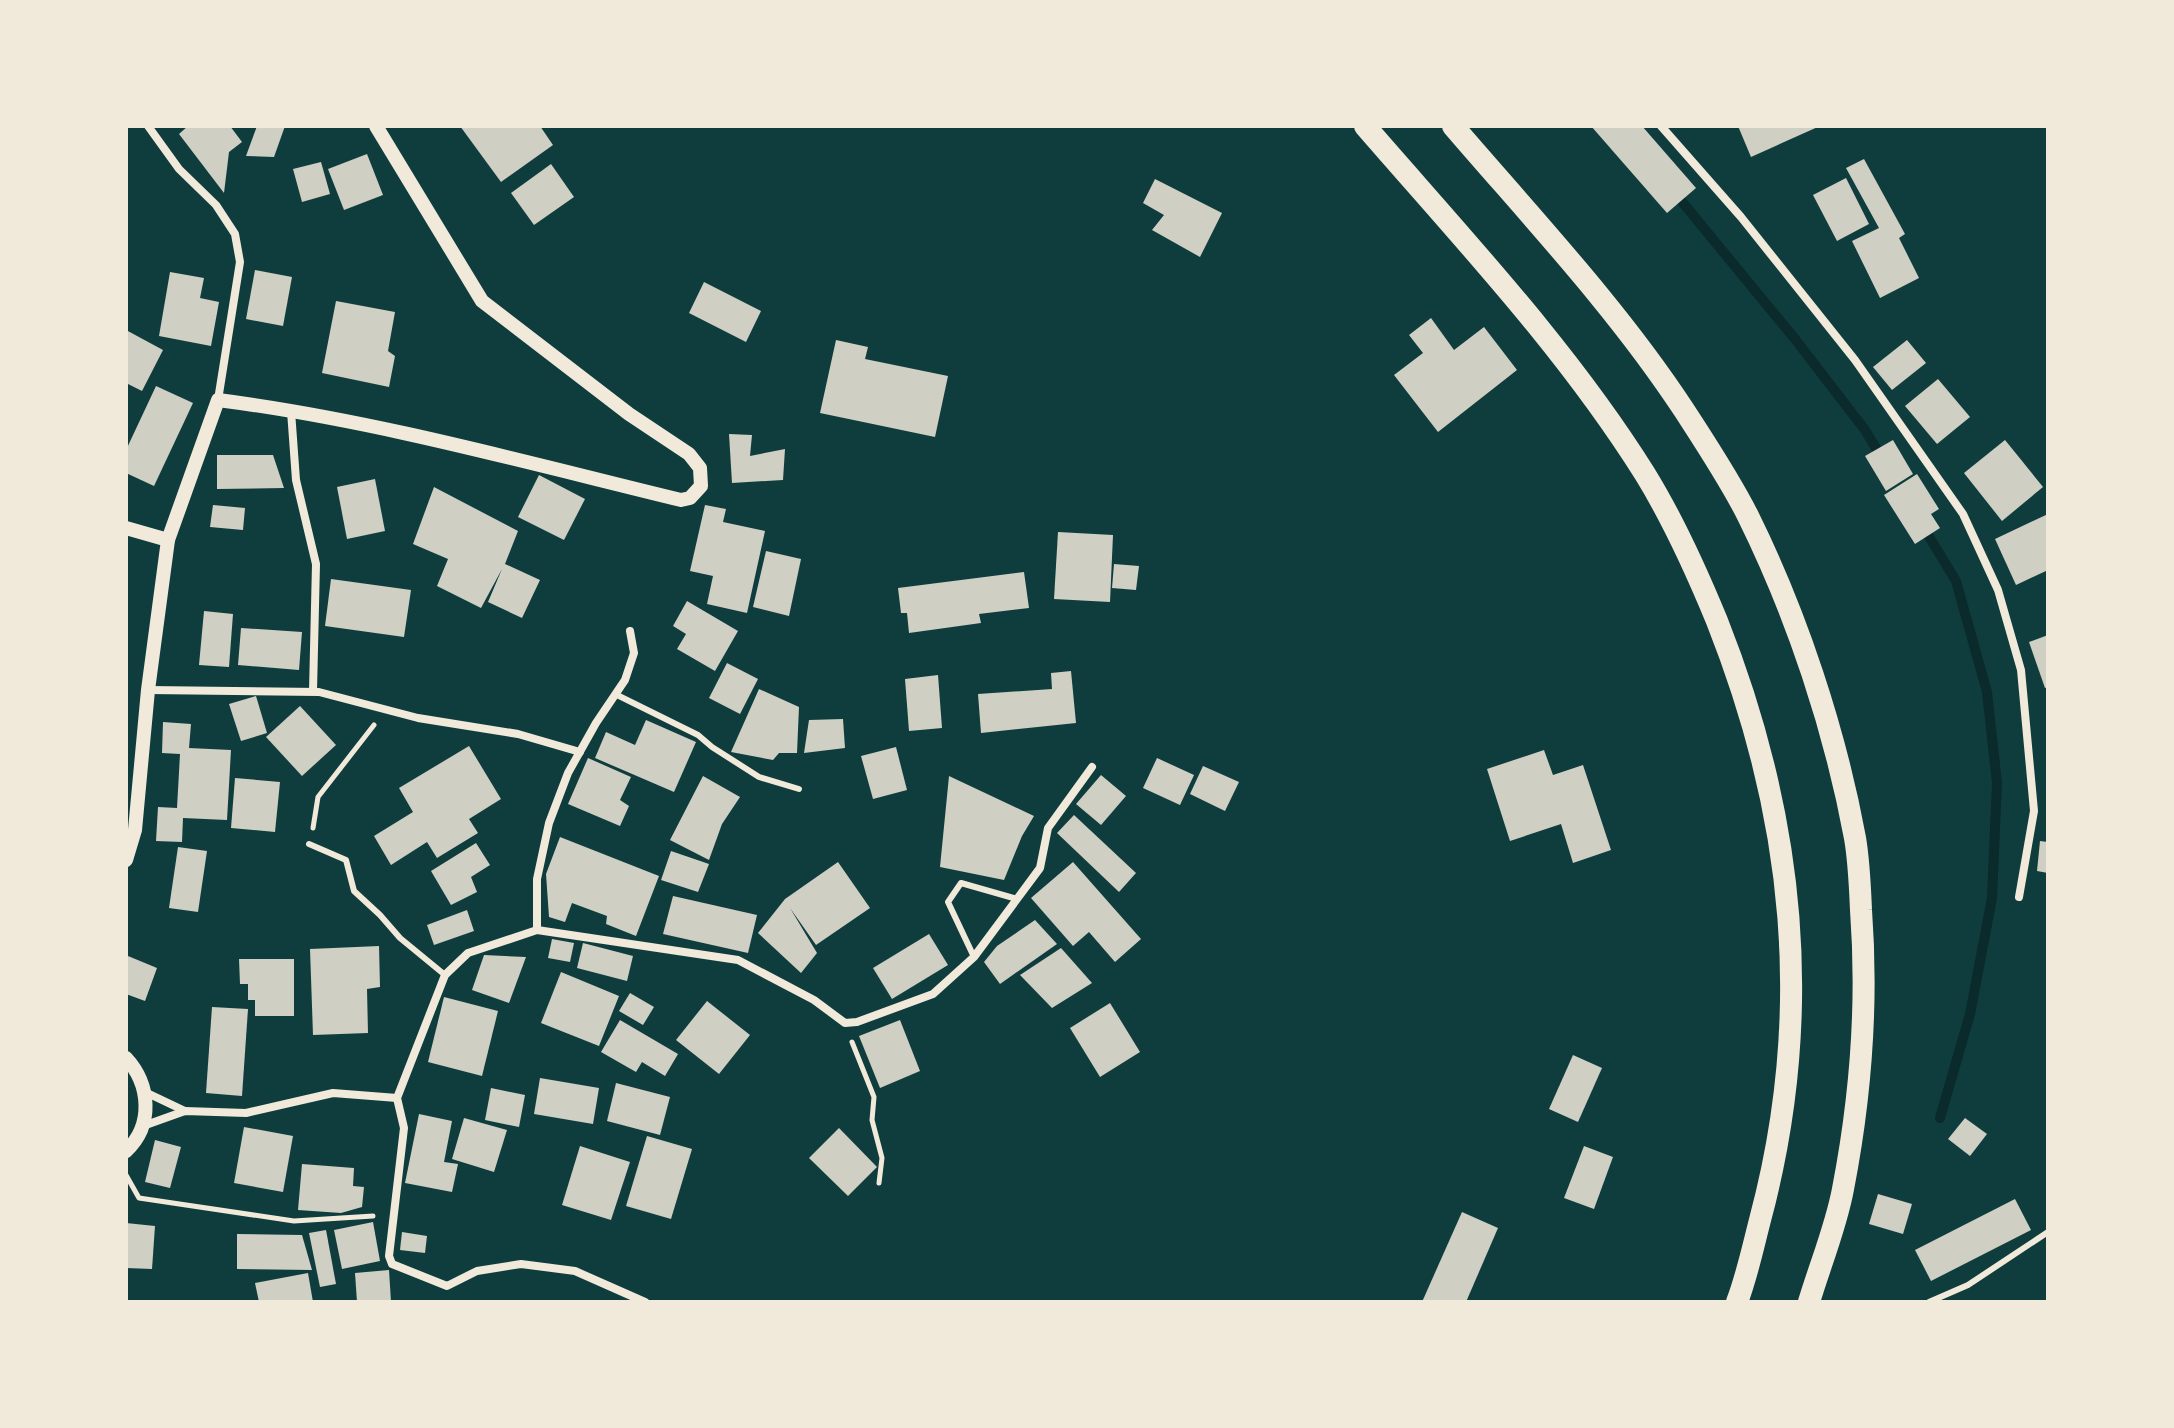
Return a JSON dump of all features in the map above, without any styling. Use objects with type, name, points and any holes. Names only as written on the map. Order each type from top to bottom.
[{"type":"highway","points":[[1365,126],[1542,332],[1645,473],[1687,549],[1734,666],[1765,765],[1782,849],[1793,958],[1788,1063],[1779,1142],[1737,1302]]},
{"type":"highway","points":[[1453,126],[1573,265],[1682,407],[1747,514],[1774,571],[1829,725],[1856,840],[1865,961],[1864,1026],[1859,1086],[1842,1193],[1809,1302]]},
{"type":"street","points":[[126,860],[168,540],[218,400],[240,262],[235,234],[216,205],[179,169],[148,126]]},
{"type":"street","points":[[218,400],[291,410],[452,444],[683,500],[695,494],[702,483],[700,468],[689,454],[629,414],[482,301],[376,126]]},
{"type":"street","points":[[1661,126],[1741,217],[1855,360],[1963,514],[1998,590],[2021,670],[2034,811],[2019,897]]},
{"type":"street","points":[[291,410],[296,480],[316,564],[313,691]]},
{"type":"street","points":[[126,528],[168,540]]},
{"type":"street","points":[[537,930],[537,879],[549,823],[568,773],[625,680],[634,653],[630,631]]},
{"type":"street","points":[[148,690],[313,691],[418,718],[518,734],[580,752]]},
{"type":"street","points":[[645,1302],[575,1271],[521,1264],[477,1271],[447,1286],[392,1264],[389,1256],[404,1128],[397,1098],[445,975],[468,953],[537,930],[738,960],[814,1000],[845,1023],[857,1022],[933,994],[974,957],[1040,868],[1048,828],[1092,767]]},
{"type":"street","points":[[126,1058],[139,1074],[146,1109],[143,1126],[126,1151]]},
{"type":"street","points":[[145,1092],[185,1111]]},
{"type":"street","points":[[143,1126],[185,1111],[246,1113],[333,1093],[397,1098]]},
{"type":"lane","points":[[615,694],[698,735],[759,777],[799,789]]},
{"type":"lane","points":[[309,844],[346,860],[354,891],[400,938],[445,975]]},
{"type":"lane","points":[[974,957],[948,902],[961,883],[1017,899]]},
{"type":"lane","points":[[1929,1302],[1968,1285],[2048,1232]]},
{"type":"path","points":[[309,844],[318,797],[387,709]]},
{"type":"path","points":[[845,1023],[874,1097],[872,1120],[882,1158],[879,1183]]},
{"type":"path","points":[[126,1175],[139,1198],[154,1201],[294,1221],[394,1215]]},
{"type":"building","points":[[188,126],[230,126],[242,142],[229,152],[224,193],[179,134]]},
{"type":"building","points":[[257,126],[285,126],[274,157],[246,156]]},
{"type":"building","points":[[460,126],[540,126],[553,145],[501,182]]},
{"type":"building","points":[[1591,126],[1642,126],[1696,188],[1667,213]]},
{"type":"building","points":[[1738,126],[1820,126],[1751,157]]},
{"type":"building","points":[[367,154],[383,195],[344,210],[328,169]]},
{"type":"building","points":[[1864,159],[1905,234],[1899,238],[1919,278],[1880,298],[1852,241],[1879,228],[1846,168]]},
{"type":"building","points":[[321,162],[330,194],[302,202],[293,169]]},
{"type":"building","points":[[551,164],[574,197],[534,225],[511,193]]},
{"type":"building","points":[[1846,178],[1869,224],[1837,241],[1813,195]]},
{"type":"building","points":[[1155,179],[1222,213],[1200,257],[1152,230],[1164,215],[1143,203]]},
{"type":"building","points":[[255,270],[292,277],[283,326],[246,319]]},
{"type":"building","points":[[170,272],[204,278],[200,298],[219,302],[211,346],[159,336]]},
{"type":"building","points":[[704,282],[761,311],[746,342],[689,313]]},
{"type":"building","points":[[336,301],[395,312],[388,351],[395,356],[389,387],[322,373]]},
{"type":"building","points":[[1431,318],[1454,350],[1484,327],[1517,370],[1438,432],[1394,375],[1423,353],[1409,335]]},
{"type":"building","points":[[126,330],[163,350],[142,391],[126,383]]},
{"type":"building","points":[[836,340],[868,347],[865,359],[948,376],[935,437],[820,413]]},
{"type":"building","points":[[1907,340],[1926,363],[1892,390],[1873,367]]},
{"type":"building","points":[[1938,379],[1970,417],[1937,444],[1905,406]]},
{"type":"building","points":[[156,386],[193,403],[154,486],[126,473],[126,450]]},
{"type":"building","points":[[729,434],[752,435],[750,456],[785,449],[783,480],[732,483]]},
{"type":"building","points":[[1893,440],[1913,474],[1886,491],[1865,456]]},
{"type":"building","points":[[2005,440],[2043,487],[2002,521],[1964,473]]},
{"type":"building","points":[[217,455],[273,455],[284,488],[217,489]]},
{"type":"building","points":[[1917,474],[1939,509],[1931,514],[1940,528],[1915,544],[1884,495]]},
{"type":"building","points":[[539,475],[585,499],[564,540],[518,517]]},
{"type":"building","points":[[375,479],[385,531],[347,539],[337,487]]},
{"type":"building","points":[[434,487],[518,531],[505,564],[540,580],[522,618],[488,602],[502,569],[481,608],[437,586],[448,559],[413,544]]},
{"type":"building","points":[[213,505],[245,508],[243,530],[210,527]]},
{"type":"building","points":[[705,505],[726,509],[723,522],[765,531],[747,613],[707,604],[713,576],[690,571]]},
{"type":"building","points":[[2048,514],[2048,570],[2016,585],[1995,539]]},
{"type":"building","points":[[1058,532],[1113,535],[1110,602],[1054,599]]},
{"type":"building","points":[[766,551],[801,559],[789,616],[753,607]]},
{"type":"building","points":[[1114,564],[1139,566],[1136,590],[1112,588]]},
{"type":"building","points":[[1024,572],[1029,608],[979,614],[981,623],[909,633],[907,613],[901,613],[898,588]]},
{"type":"building","points":[[331,579],[411,590],[404,637],[325,626]]},
{"type":"building","points":[[687,601],[738,631],[715,671],[677,649],[686,634],[673,626]]},
{"type":"building","points":[[204,611],[233,614],[229,667],[199,665]]},
{"type":"building","points":[[241,628],[302,632],[299,670],[238,665]]},
{"type":"building","points":[[2048,635],[2048,687],[2045,688],[2029,642]]},
{"type":"building","points":[[727,663],[758,679],[740,714],[709,698]]},
{"type":"building","points":[[1071,671],[1076,723],[981,733],[978,694],[1052,689],[1051,673]]},
{"type":"building","points":[[938,675],[942,728],[909,731],[905,679]]},
{"type":"building","points":[[759,689],[799,707],[797,753],[779,753],[773,760],[731,752]]},
{"type":"building","points":[[256,696],[267,733],[241,741],[229,704]]},
{"type":"building","points":[[300,706],[336,745],[302,776],[266,737]]},
{"type":"building","points":[[843,719],[845,748],[804,753],[809,720]]},
{"type":"building","points":[[646,720],[696,742],[674,792],[595,758],[606,732],[635,745]]},
{"type":"building","points":[[163,722],[191,724],[189,748],[231,750],[227,820],[183,818],[182,842],[156,841],[158,807],[177,808],[180,754],[162,753]]},
{"type":"building","points":[[469,746],[501,799],[469,819],[478,833],[437,858],[427,842],[391,865],[374,836],[413,812],[399,788]]},
{"type":"building","points":[[896,747],[907,790],[873,799],[861,756]]},
{"type":"building","points":[[1544,750],[1553,775],[1583,765],[1611,850],[1573,863],[1561,824],[1510,841],[1487,769]]},
{"type":"building","points":[[588,758],[631,777],[620,800],[629,806],[620,826],[568,804]]},
{"type":"building","points":[[1157,758],[1194,775],[1180,805],[1143,788]]},
{"type":"building","points":[[1203,766],[1239,782],[1225,811],[1190,794]]},
{"type":"building","points":[[1101,775],[1126,796],[1101,825],[1076,804]]},
{"type":"building","points":[[703,776],[740,797],[722,824],[709,860],[670,840]]},
{"type":"building","points":[[949,776],[1034,816],[1004,880],[940,867]]},
{"type":"building","points":[[235,778],[280,782],[275,832],[231,828]]},
{"type":"building","points":[[1074,815],[1136,873],[1119,892],[1057,833]]},
{"type":"building","points":[[560,837],[659,876],[636,936],[606,924],[607,916],[572,903],[565,922],[549,917],[546,874]]},
{"type":"building","points":[[2040,841],[2048,842],[2048,873],[2037,871]]},
{"type":"building","points":[[476,843],[490,865],[471,877],[477,892],[451,905],[431,871]]},
{"type":"building","points":[[178,847],[207,851],[198,912],[169,908]]},
{"type":"building","points":[[671,851],[709,864],[698,892],[661,880]]},
{"type":"building","points":[[838,862],[870,908],[816,945],[790,908],[817,953],[801,973],[758,933],[785,899]]},
{"type":"building","points":[[1073,862],[1141,939],[1115,962],[1089,932],[1073,946],[1031,898]]},
{"type":"building","points":[[673,896],[757,915],[748,953],[663,934]]},
{"type":"building","points":[[467,910],[474,931],[434,945],[427,925]]},
{"type":"building","points":[[1035,920],[1057,944],[1000,984],[984,962],[997,946]]},
{"type":"building","points":[[929,934],[948,965],[892,999],[873,968]]},
{"type":"building","points":[[552,939],[574,943],[570,962],[548,958]]},
{"type":"building","points":[[583,943],[633,956],[627,981],[577,968]]},
{"type":"building","points":[[379,946],[380,987],[367,989],[368,1033],[313,1035],[310,949]]},
{"type":"building","points":[[1061,948],[1092,983],[1052,1008],[1020,975]]},
{"type":"building","points":[[484,955],[526,957],[509,1003],[472,990]]},
{"type":"building","points":[[128,956],[157,968],[145,1001],[126,994]]},
{"type":"building","points":[[239,959],[294,959],[294,1016],[255,1016],[255,1000],[248,1000],[248,984],[240,984]]},
{"type":"building","points":[[561,972],[619,996],[599,1046],[541,1023]]},
{"type":"building","points":[[630,993],[654,1007],[643,1025],[619,1011]]},
{"type":"building","points":[[444,997],[498,1011],[482,1076],[428,1062]]},
{"type":"building","points":[[707,1001],[750,1035],[719,1074],[676,1040]]},
{"type":"building","points":[[1110,1003],[1140,1052],[1100,1077],[1070,1028]]},
{"type":"building","points":[[212,1007],[248,1009],[242,1096],[206,1093]]},
{"type":"building","points":[[620,1020],[678,1054],[665,1076],[642,1062],[636,1072],[601,1052]]},
{"type":"building","points":[[900,1020],[920,1071],[880,1088],[859,1036]]},
{"type":"building","points":[[1573,1055],[1602,1068],[1578,1122],[1549,1109]]},
{"type":"building","points":[[540,1078],[599,1088],[593,1124],[534,1114]]},
{"type":"building","points":[[616,1083],[670,1097],[660,1135],[607,1121]]},
{"type":"building","points":[[491,1088],[525,1095],[519,1127],[485,1120]]},
{"type":"building","points":[[419,1114],[452,1121],[444,1162],[458,1164],[452,1192],[405,1183]]},
{"type":"building","points":[[464,1118],[507,1130],[494,1172],[452,1159]]},
{"type":"building","points":[[1965,1118],[1987,1134],[1970,1156],[1948,1139]]},
{"type":"building","points":[[244,1127],[293,1136],[283,1192],[234,1183]]},
{"type":"building","points":[[839,1128],[877,1167],[848,1196],[809,1158]]},
{"type":"building","points":[[647,1136],[692,1149],[671,1219],[626,1206]]},
{"type":"building","points":[[155,1140],[181,1147],[170,1188],[145,1182]]},
{"type":"building","points":[[580,1146],[630,1162],[611,1220],[562,1205]]},
{"type":"building","points":[[1584,1146],[1613,1157],[1594,1209],[1564,1198]]},
{"type":"building","points":[[302,1164],[354,1168],[353,1186],[364,1187],[362,1207],[341,1213],[298,1210]]},
{"type":"building","points":[[1878,1194],[1912,1204],[1903,1234],[1869,1224]]},
{"type":"building","points":[[2015,1199],[2031,1230],[1931,1281],[1915,1250]]},
{"type":"building","points":[[1462,1212],[1498,1228],[1466,1302],[1422,1302]]},
{"type":"building","points":[[373,1222],[380,1261],[342,1269],[334,1230]]},
{"type":"building","points":[[126,1223],[155,1226],[152,1269],[126,1268]]},
{"type":"building","points":[[326,1230],[336,1284],[320,1287],[309,1233]]},
{"type":"building","points":[[402,1232],[427,1236],[425,1253],[400,1250]]},
{"type":"building","points":[[237,1234],[302,1235],[312,1270],[237,1269]]},
{"type":"building","points":[[389,1270],[391,1302],[357,1302],[355,1273]]},
{"type":"building","points":[[308,1273],[313,1302],[259,1302],[255,1283]]},
{"type":"waterway","points":[[1674,192],[1795,339],[1865,430],[1883,460]]},
{"type":"waterway","points":[[1922,525],[1956,581],[1987,692],[1997,783],[1992,898],[1970,1014],[1940,1118]]}]
